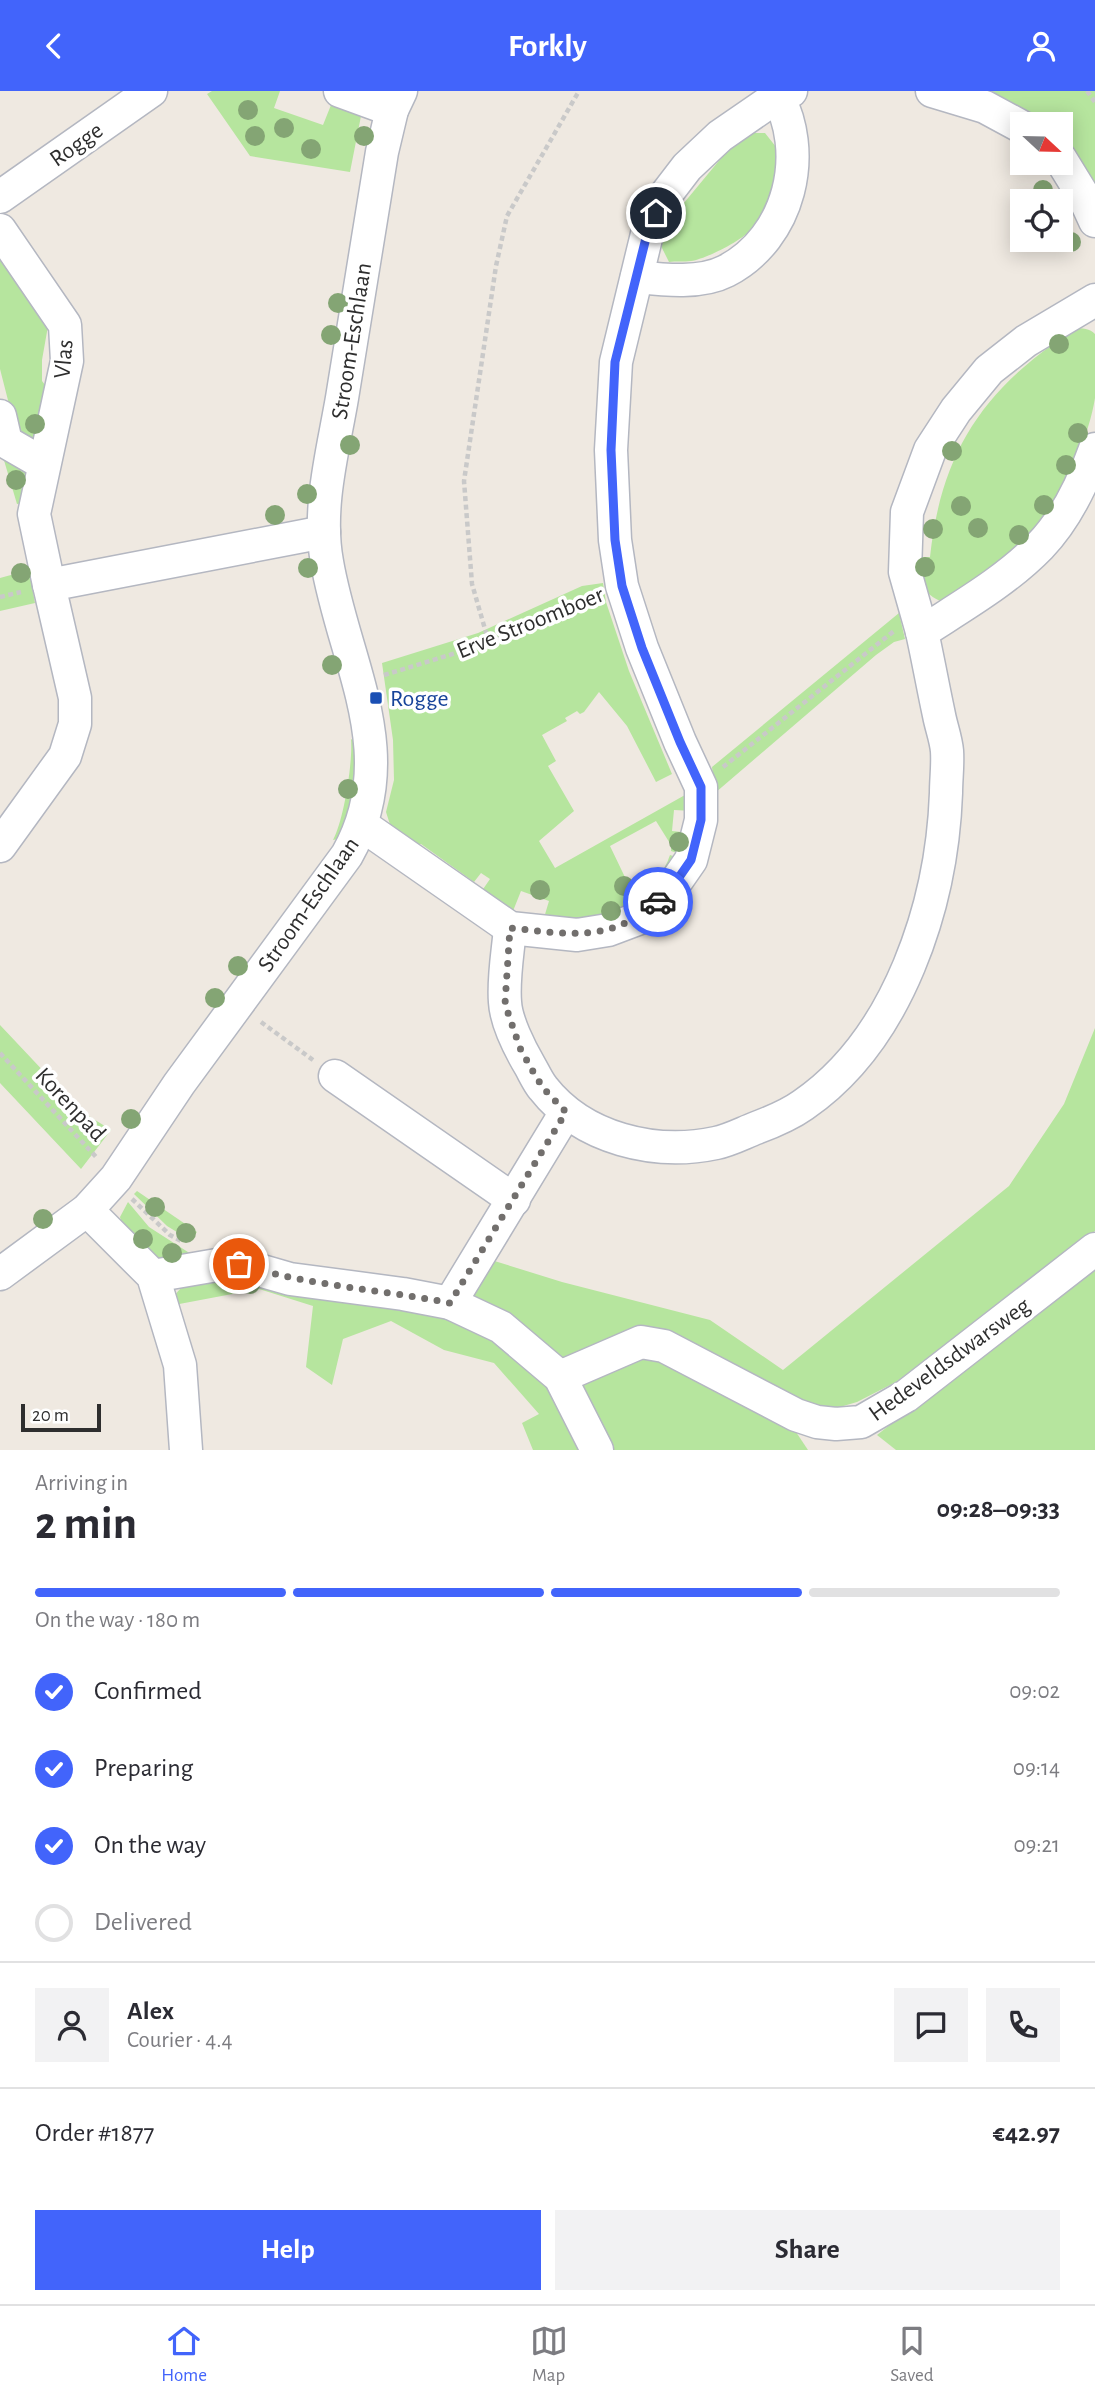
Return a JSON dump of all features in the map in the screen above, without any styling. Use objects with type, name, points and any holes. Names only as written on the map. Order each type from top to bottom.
[{"type":"street","name":"Rogge","points":[[0,197],[151,91]]},
{"type":"street","points":[[340,91],[394,97]]},
{"type":"street","points":[[932,91],[985,107],[1010,121]]},
{"type":"street","name":"Erve Stroomboer","points":[[362,825],[510,928],[576,935],[608,930],[640,918],[666,896],[691,860],[701,820],[701,787],[642,648],[622,586],[615,540],[611,450],[615,362],[648,230],[664,197],[687,167],[720,136],[781,93],[794,159],[786,203],[766,241],[734,266],[717,274],[673,281],[637,277]]},
{"type":"street","name":"Stroom-Eschlaan","points":[[0,1274],[87,1210],[116,1178],[179,1084],[347,855],[362,825],[370,798],[370,728],[326,561],[324,532],[326,496],[382,152],[394,97]]},
{"type":"street","points":[[1070,175],[1095,221]]},
{"type":"street","name":"Vlas","points":[[0,230],[65,325],[67,361],[34,514],[49,585]]},
{"type":"street","points":[[510,928],[505,1004],[520,1048],[543,1088],[566,1112],[596,1129],[622,1140],[648,1146],[687,1147],[719,1143],[803,1106],[832,1081],[859,1051],[903,980],[923,932],[939,867],[945,815],[947,750],[905,572],[907,512],[930,450],[956,410],[989,370],[1026,341],[1095,300]]},
{"type":"street","points":[[0,417],[6,442],[44,464]]},
{"type":"street","points":[[919,623],[986,589],[1040,546],[1080,486],[1095,449]]},
{"type":"street","points":[[0,846],[65,756],[75,725],[75,698],[49,585],[324,532]]},
{"type":"street","points":[[335,1076],[514,1200]]},
{"type":"street","points":[[450,1303],[566,1112]]},
{"type":"street","points":[[87,1210],[153,1276],[180,1364],[186,1450]]},
{"type":"street","name":"Hedeveldsdwarsweg","points":[[560,1377],[641,1342],[664,1346],[796,1415],[817,1422],[861,1422],[906,1396],[1095,1249]]},
{"type":"street","points":[[153,1276],[239,1264],[290,1279],[450,1303],[501,1327],[560,1377],[597,1450]]},
{"type":"path","points":[[489,643],[472,584],[464,481],[496,266],[507,216],[579,91]]},
{"type":"path","points":[[1087,91],[1095,102]]},
{"type":"path","name":"Erve Stroomboer","points":[[357,680],[384,675],[489,643],[597,594],[622,586]]},
{"type":"path","points":[[701,787],[919,623]]},
{"type":"path","points":[[237,1005],[335,1076]]},
{"type":"path","name":"Korenpad","points":[[0,1053],[132,1198],[170,1235],[210,1258],[217,1265]]},
{"type":"green space","points":[[212,91],[280,91],[274,108],[323,125],[331,105],[361,116],[350,172],[250,156],[207,94]]},
{"type":"green space","points":[[988,91],[1095,91],[1095,199],[1073,167],[1073,112],[1014,112],[984,96]]},
{"type":"green space","points":[[749,133],[765,133],[780,152],[772,192],[759,220],[741,238],[715,253],[691,261],[669,262],[659,242],[664,227],[732,145]]},
{"type":"green space","points":[[0,256],[48,326],[42,360],[42,381],[45,385],[38,435],[35,440],[24,443],[11,412],[0,369]]},
{"type":"green space","points":[[1068,328],[1086,329],[1095,334],[1095,398],[1090,421],[1072,468],[1032,533],[1000,568],[945,603],[936,599],[923,586],[921,557],[930,557],[942,492],[966,436],[982,411],[1002,388],[1052,345],[1054,334]]},
{"type":"green space","points":[[3,457],[29,470],[25,503],[17,504]]},
{"type":"green space","points":[[29,570],[35,603],[0,611],[0,578]]},
{"type":"green space","points":[[603,583],[606,602],[629,671],[672,774],[656,782],[627,726],[599,692],[584,712],[580,714],[577,711],[565,718],[567,721],[542,735],[556,761],[548,766],[574,811],[539,841],[555,868],[685,795],[693,811],[674,810],[672,831],[691,833],[683,855],[671,851],[671,845],[656,821],[610,846],[634,896],[656,879],[670,855],[682,859],[672,876],[616,918],[543,921],[549,901],[521,891],[513,911],[479,895],[490,879],[481,873],[474,882],[421,844],[409,846],[393,834],[386,812],[394,780],[393,740],[382,663],[478,633],[582,586]]},
{"type":"green space","points":[[899,613],[905,639],[894,642],[876,655],[715,793],[712,767]]},
{"type":"green space","points":[[351,739],[359,745],[360,762],[342,838],[333,840],[347,790]]},
{"type":"green space","points":[[0,1025],[81,1111],[111,1130],[81,1169],[0,1083]]},
{"type":"green space","points":[[1095,1028],[1095,1231],[1042,1274],[896,1382],[857,1402],[833,1409],[811,1409],[666,1341],[562,1369],[460,1301],[488,1259],[562,1282],[710,1320],[783,1370],[1009,1186],[1064,1104]]},
{"type":"green space","points":[[137,1191],[197,1232],[190,1240],[167,1226],[134,1194]]},
{"type":"green space","points":[[128,1202],[149,1227],[191,1254],[160,1262],[122,1224],[120,1217]]},
{"type":"green space","points":[[1095,1263],[1095,1450],[896,1450],[877,1435]]},
{"type":"green space","points":[[215,1276],[465,1320],[544,1374],[584,1450],[533,1450],[522,1423],[539,1414],[494,1363],[444,1350],[391,1321],[343,1339],[332,1385],[306,1367],[313,1306],[259,1289],[174,1305],[174,1298],[181,1288]]},
{"type":"green space","points":[[625,1356],[668,1359],[794,1429],[808,1450],[612,1450],[575,1378]]},
{"type":"way so far","points":[[239,1264],[290,1279],[450,1303],[566,1112],[543,1088],[531,1068],[520,1048],[505,1004],[510,928],[576,935],[608,930],[640,918],[658,902]]},
{"type":"place","name":"Rogge","points":[[376,698]]},
{"type":"route","points":[[656,213],[648,230],[615,362],[611,450],[615,540],[622,586],[642,648],[701,787],[701,820],[691,860],[666,896],[658,902]]}]
